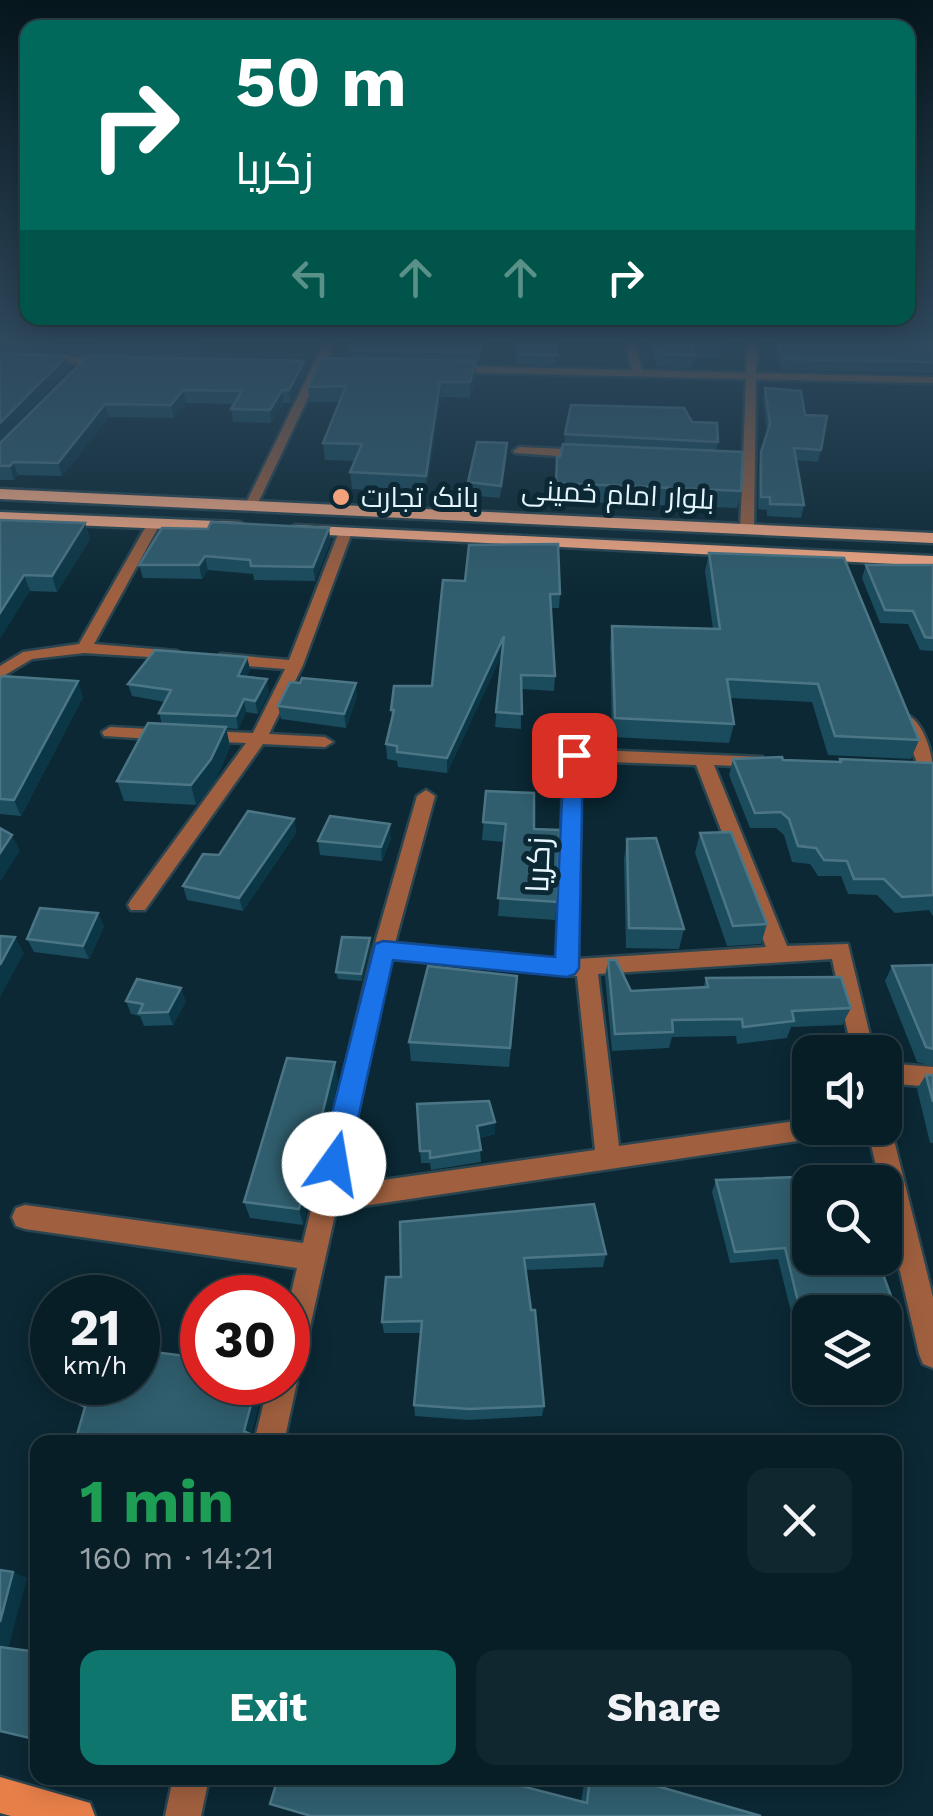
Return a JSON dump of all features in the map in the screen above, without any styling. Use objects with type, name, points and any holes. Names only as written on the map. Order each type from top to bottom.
[{"type":"main road","name":"بلوار امام خمینی","points":[[0,494],[933,538]]},
{"type":"main road","points":[[479,539],[483,514]]},
{"type":"main road","name":"بلوار امام خمینی","points":[[0,517],[479,539],[845,563],[933,561]]},
{"type":"main road","points":[[0,1795],[78,1816]]},
{"type":"street","points":[[252,503],[288,428]]},
{"type":"street","points":[[747,528],[750,428]]},
{"type":"street","points":[[519,451],[596,455]]},
{"type":"street","points":[[692,460],[749,463]]},
{"type":"street","points":[[84,648],[154,524]]},
{"type":"street","points":[[138,904],[258,739],[295,665],[344,532]]},
{"type":"street","points":[[0,673],[28,655],[84,648],[295,665]]},
{"type":"street","points":[[899,696],[924,768]]},
{"type":"street","points":[[110,732],[326,742]]},
{"type":"street","name":"زکریا","points":[[577,967],[574,755],[778,762]]},
{"type":"street","points":[[702,758],[780,955]]},
{"type":"street","points":[[308,1275],[383,950],[426,796]]},
{"type":"street","points":[[383,950],[577,967],[841,950],[858,1035]]},
{"type":"street","points":[[577,967],[608,1160]]},
{"type":"street","points":[[902,1074],[933,1077]]},
{"type":"street","points":[[325,1200],[792,1133]]},
{"type":"street","points":[[882,1145],[933,1354]]},
{"type":"street","points":[[25,1216],[312,1257]]},
{"type":"street","points":[[271,1435],[278,1405]]},
{"type":"street","points":[[182,1816],[190,1785]]},
{"type":"building","points":[[15,428],[86,428],[58,463],[13,462],[0,466],[0,443]]},
{"type":"building","points":[[329,428],[433,428],[426,476],[350,472],[362,444],[323,443]]},
{"type":"building","points":[[566,428],[717,428],[718,442],[565,434]]},
{"type":"building","points":[[769,428],[825,428],[821,450],[794,448],[804,505],[770,504],[770,497],[761,497],[761,452]]},
{"type":"building","points":[[477,442],[507,443],[501,486],[468,482]]},
{"type":"building","points":[[563,444],[743,452],[741,491],[556,483],[557,457]]},
{"type":"building","points":[[0,520],[85,523],[52,576],[24,575],[0,613]]},
{"type":"building","points":[[211,522],[329,528],[313,567],[251,566],[250,560],[205,556],[199,565],[139,565],[162,528],[208,529]]},
{"type":"building","points":[[558,544],[560,594],[550,594],[555,676],[521,675],[522,714],[496,712],[504,636],[447,758],[397,752],[397,746],[386,744],[394,710],[394,686],[432,686],[443,580],[465,581],[469,545]]},
{"type":"building","points":[[709,553],[844,558],[919,740],[835,736],[818,684],[727,679],[734,724],[615,718],[612,626],[720,629]]},
{"type":"building","points":[[866,565],[933,565],[933,638],[925,637],[913,611],[885,610]]},
{"type":"building","points":[[155,650],[247,657],[238,676],[267,679],[255,701],[244,699],[236,716],[159,713],[171,690],[128,684]]},
{"type":"building","points":[[2,676],[78,681],[14,800],[0,799]]},
{"type":"building","points":[[302,678],[356,683],[344,714],[278,706],[290,682],[300,683]]},
{"type":"building","points":[[148,723],[226,727],[211,759],[191,785],[117,781]]},
{"type":"building","points":[[733,759],[933,763],[933,895],[902,897],[884,879],[854,879],[847,861],[824,860],[816,848],[798,846],[789,819],[781,812],[755,813]]},
{"type":"building","points":[[486,791],[534,793],[534,829],[560,830],[557,902],[498,898],[506,824],[483,822]]},
{"type":"building","points":[[248,811],[294,819],[239,898],[183,886],[203,854],[219,855]]},
{"type":"building","points":[[330,816],[390,824],[381,847],[318,841]]},
{"type":"building","points":[[0,828],[12,835],[0,853]]},
{"type":"building","points":[[731,832],[767,924],[733,926],[700,833]]},
{"type":"building","points":[[656,838],[684,929],[629,928],[627,839]]},
{"type":"building","points":[[40,908],[98,913],[83,946],[27,939]]},
{"type":"building","points":[[0,936],[15,937],[0,965]]},
{"type":"building","points":[[342,937],[370,938],[361,974],[336,972]]},
{"type":"building","points":[[608,960],[616,960],[631,991],[708,987],[706,978],[841,977],[851,1008],[792,1011],[794,1021],[743,1027],[742,1019],[672,1020],[673,1032],[615,1034]]},
{"type":"building","points":[[933,965],[933,1049],[926,1047],[892,966]]},
{"type":"building","points":[[428,966],[517,976],[510,1048],[409,1042]]},
{"type":"building","points":[[137,979],[181,988],[168,1012],[139,1013],[143,1004],[126,1001]]},
{"type":"building","points":[[287,1058],[335,1062],[299,1209],[244,1202]]},
{"type":"building","points":[[926,1075],[933,1075],[933,1102]]},
{"type":"building","points":[[489,1101],[495,1122],[477,1126],[481,1150],[430,1158],[430,1151],[420,1151],[417,1104]]},
{"type":"building","points":[[792,1177],[792,1275],[883,1275],[891,1295],[796,1295],[785,1248],[735,1252],[716,1180]]},
{"type":"building","points":[[594,1204],[606,1254],[524,1258],[531,1310],[535,1310],[544,1406],[469,1409],[414,1405],[422,1321],[382,1322],[386,1277],[401,1277],[400,1222]]},
{"type":"building","points":[[160,1353],[180,1355],[180,1405],[251,1405],[244,1431],[252,1435],[77,1435],[85,1407],[81,1405],[160,1405]]},
{"type":"building","points":[[0,1570],[13,1572],[0,1622]]},
{"type":"building","points":[[0,1647],[30,1651],[30,1738],[0,1731]]},
{"type":"building","points":[[276,1785],[518,1785],[587,1803],[589,1785],[653,1785],[761,1816],[311,1816],[270,1804]]},
{"type":"place","name":"بانک تجارت","points":[[341,497]]},
{"type":"route","points":[[334,1164],[383,950],[567,968],[574,755]]}]
